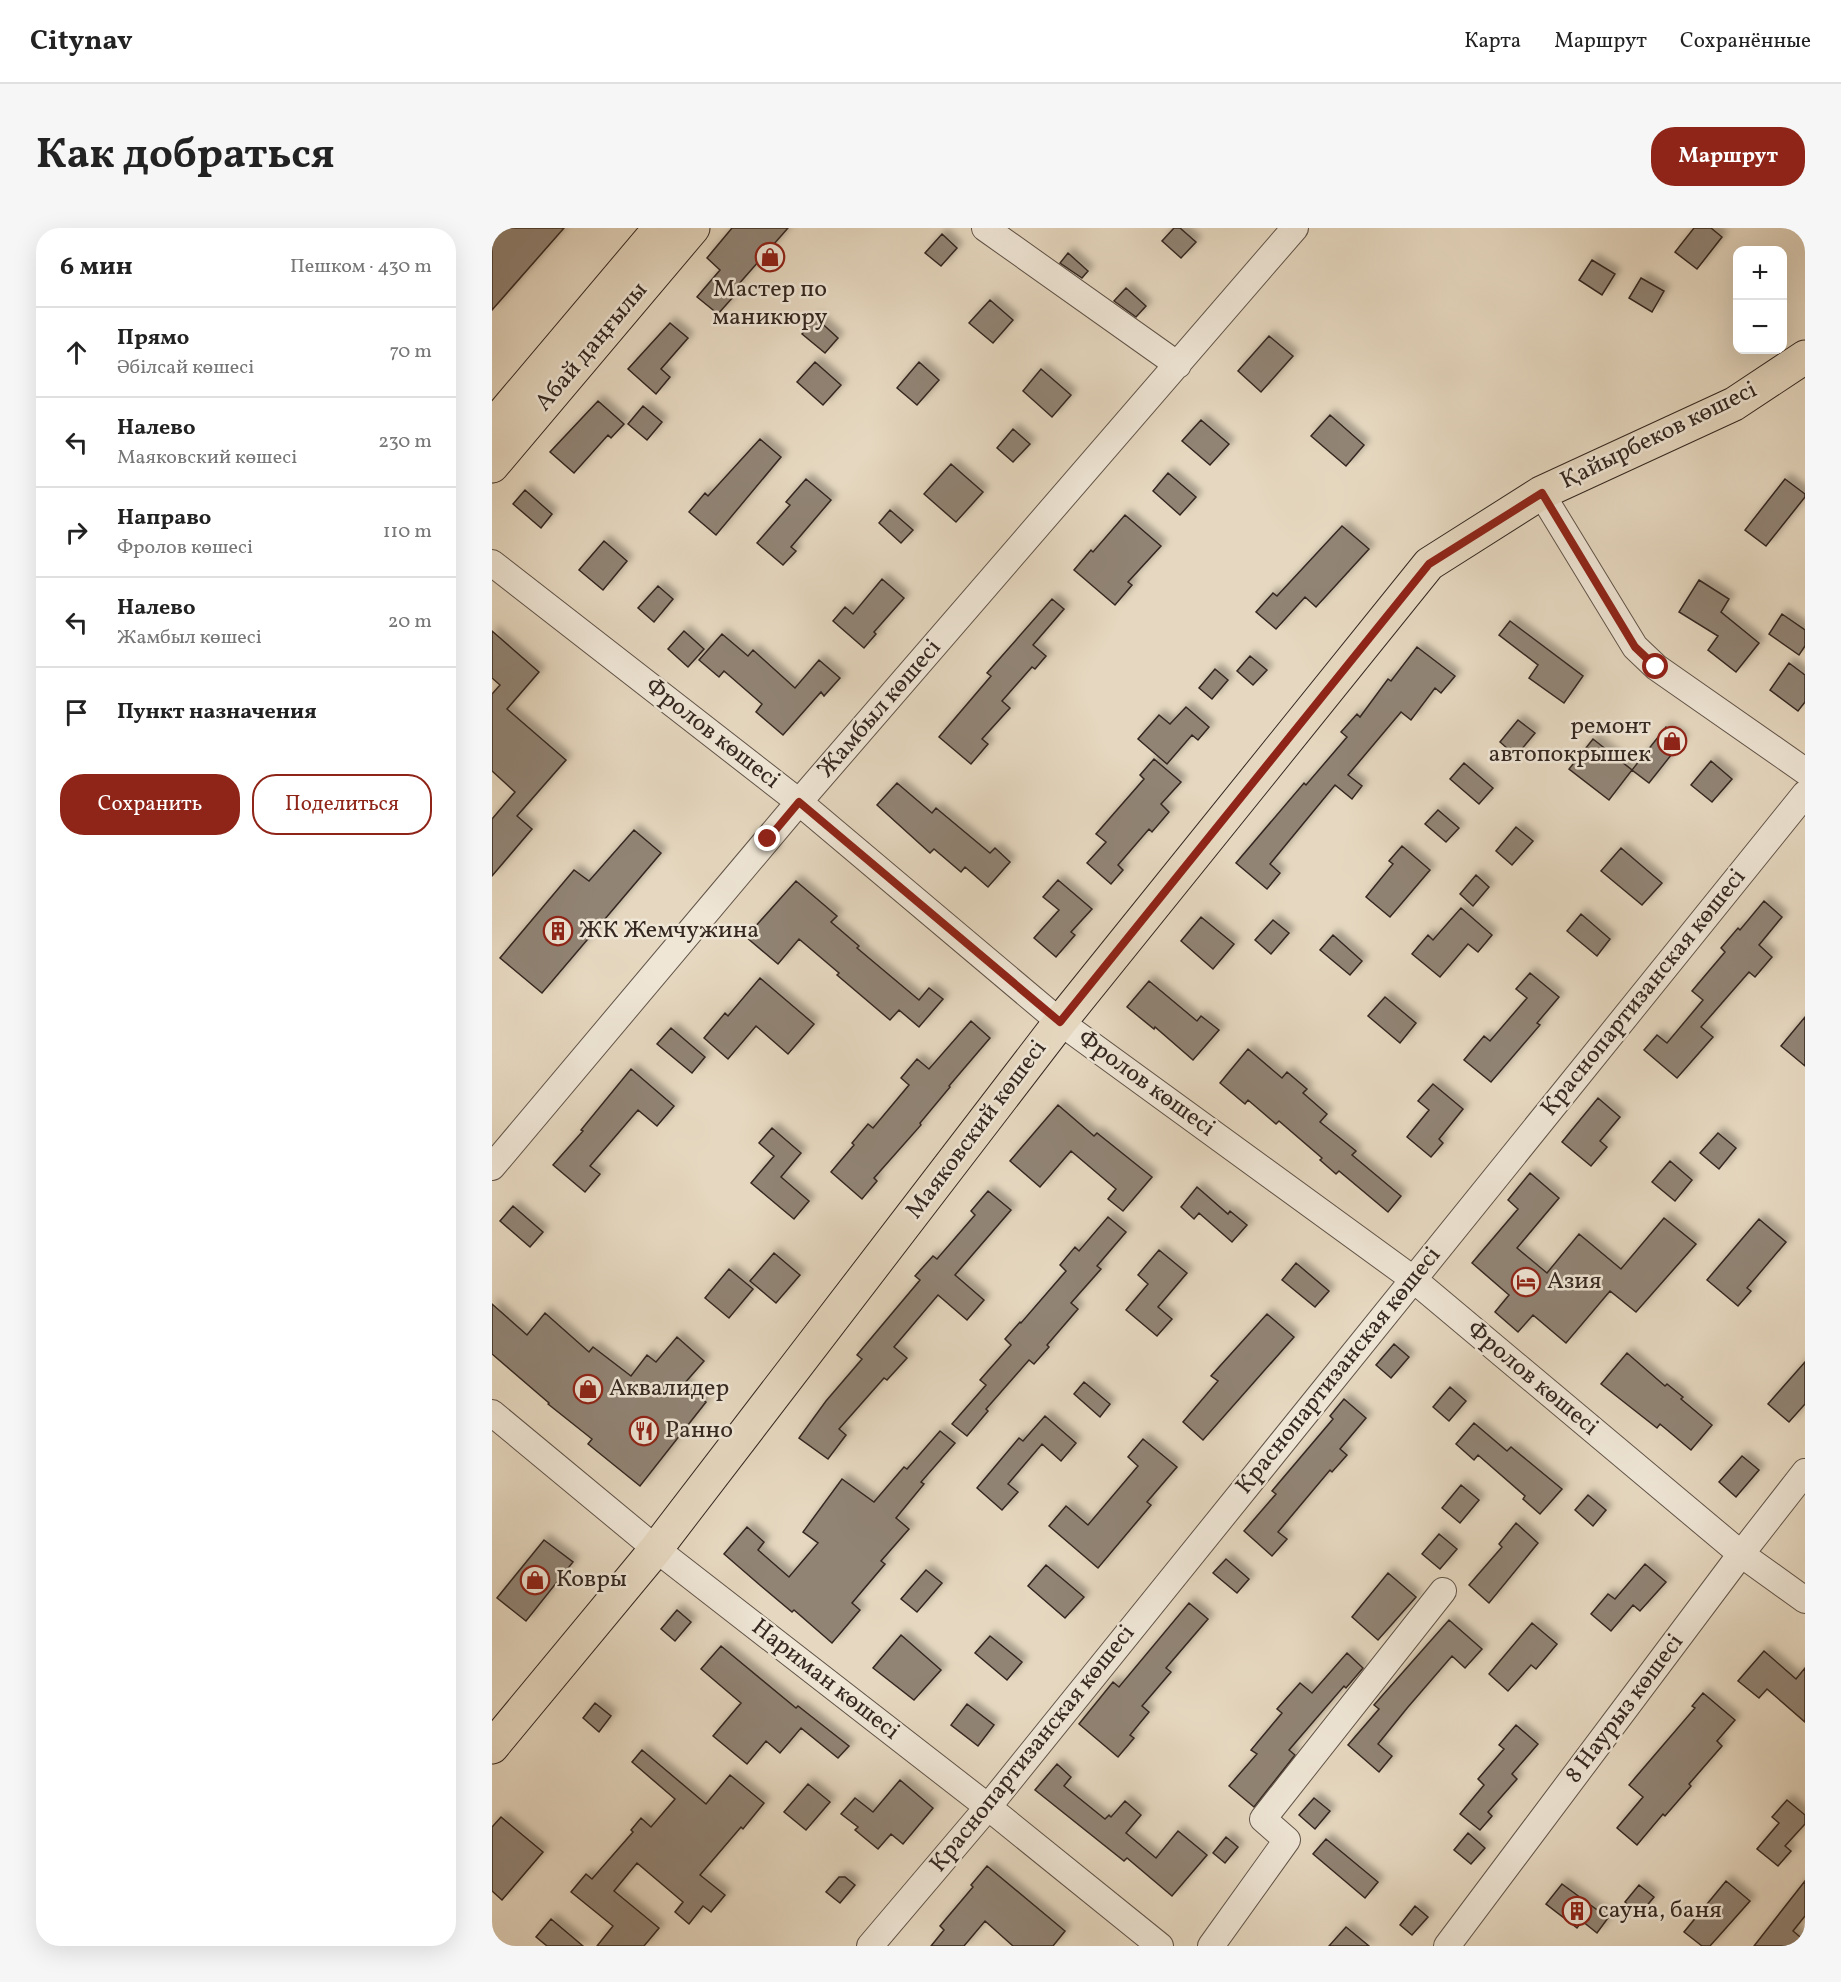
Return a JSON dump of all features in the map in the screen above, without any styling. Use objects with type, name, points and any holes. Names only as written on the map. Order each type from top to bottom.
[{"type":"main road","name":"Абай даңғылы","points":[[492,427],[660,228]]},
{"type":"main road","name":"Абай даңғылы","points":[[492,466],[693,228]]},
{"type":"main road","name":"Қайырбеков көшесі","points":[[1542,493],[1734,404],[1805,357]]},
{"type":"main road","name":"Маяковский көшесі","points":[[492,1747],[656,1549],[1060,1022],[1429,564],[1542,493]]},
{"type":"street","points":[[985,228],[1178,365]]},
{"type":"street","name":"Жамбыл көшесі","points":[[492,1167],[799,802],[1295,228]]},
{"type":"street","points":[[1542,493],[1635,647],[1656,667],[1805,771]]},
{"type":"street","name":"Фролов көшесі","points":[[492,563],[799,802],[1060,1022],[1413,1279],[1741,1554],[1805,1600]]},
{"type":"street","name":"Краснопартизанская көшесі","points":[[870,1946],[988,1807],[1805,794]]},
{"type":"street","name":"Нариман көшесі","points":[[492,1413],[656,1549],[988,1807],[1160,1946]]},
{"type":"street","name":"8 Наурыз көшесі","points":[[1447,1946],[1805,1472]]},
{"type":"street","points":[[1211,1946],[1287,1840],[1263,1819],[1443,1591]]},
{"type":"building","points":[[496,228],[564,228],[492,310],[492,233]]},
{"type":"building","points":[[732,228],[788,228],[730,294],[733,297],[718,314],[697,297],[720,270],[707,258]]},
{"type":"building","points":[[1174,228],[1180,228],[1196,242],[1181,258],[1162,241]]},
{"type":"building","points":[[1694,228],[1711,228],[1722,237],[1697,269],[1675,252]]},
{"type":"building","points":[[942,234],[957,248],[941,266],[925,253]]},
{"type":"building","points":[[1068,253],[1088,271],[1082,278],[1060,263]]},
{"type":"building","points":[[1592,260],[1615,274],[1602,295],[1579,280]]},
{"type":"building","points":[[1641,278],[1664,291],[1652,312],[1629,298]]},
{"type":"building","points":[[1126,288],[1146,306],[1136,317],[1114,301]]},
{"type":"building","points":[[990,300],[1013,320],[993,343],[969,323]]},
{"type":"building","points":[[816,318],[838,338],[825,353],[802,334]]},
{"type":"building","points":[[670,323],[688,338],[661,369],[670,377],[656,394],[628,369]]},
{"type":"building","points":[[1269,336],[1293,356],[1261,392],[1238,371]]},
{"type":"building","points":[[815,362],[841,385],[823,405],[797,382]]},
{"type":"building","points":[[919,362],[939,380],[917,405],[897,388]]},
{"type":"building","points":[[1041,369],[1071,395],[1052,417],[1023,391]]},
{"type":"building","points":[[598,401],[624,424],[611,438],[608,435],[574,473],[550,452]]},
{"type":"building","points":[[643,406],[662,422],[647,440],[628,424]]},
{"type":"building","points":[[1330,415],[1364,445],[1346,466],[1311,436]]},
{"type":"building","points":[[1201,420],[1229,444],[1210,465],[1182,441]]},
{"type":"building","points":[[1013,429],[1030,444],[1013,462],[997,448]]},
{"type":"building","points":[[760,439],[781,457],[716,535],[689,512],[705,493],[708,496]]},
{"type":"building","points":[[951,464],[983,492],[956,522],[924,494]]},
{"type":"building","points":[[1168,473],[1196,497],[1180,515],[1153,491]]},
{"type":"building","points":[[806,479],[831,500],[791,547],[796,551],[783,565],[757,543],[790,505],[786,502]]},
{"type":"building","points":[[1785,479],[1805,494],[1805,497],[1766,546],[1745,530]]},
{"type":"building","points":[[525,490],[552,514],[541,528],[513,504]]},
{"type":"building","points":[[890,510],[913,530],[901,543],[879,523]]},
{"type":"building","points":[[1125,515],[1161,546],[1128,582],[1132,585],[1115,605],[1074,570]]},
{"type":"building","points":[[1342,526],[1369,549],[1316,607],[1305,597],[1276,629],[1256,612],[1273,593],[1277,596]]},
{"type":"building","points":[[604,541],[627,561],[603,590],[579,570]]},
{"type":"building","points":[[882,579],[904,598],[874,632],[876,634],[864,648],[833,621],[845,607],[853,614]]},
{"type":"building","points":[[1699,580],[1729,599],[1721,612],[1759,643],[1736,672],[1708,650],[1718,636],[1679,612]]},
{"type":"building","points":[[658,586],[673,599],[654,622],[638,608]]},
{"type":"building","points":[[1052,599],[1064,609],[1033,645],[1046,656],[1035,669],[1032,667],[1002,701],[1010,708],[982,739],[988,744],[971,764],[939,737],[991,676],[987,673]]},
{"type":"building","points":[[1782,614],[1805,630],[1805,646],[1799,655],[1769,634]]},
{"type":"building","points":[[1510,621],[1583,676],[1564,703],[1529,678],[1538,665],[1499,635]]},
{"type":"building","points":[[492,631],[539,672],[507,709],[566,760],[517,816],[532,829],[492,876],[492,819],[515,792],[492,771],[492,694],[500,685],[492,678]]},
{"type":"building","points":[[684,631],[704,649],[688,667],[668,649]]},
{"type":"building","points":[[722,634],[748,656],[753,650],[795,688],[819,660],[840,678],[824,696],[821,692],[783,735],[756,712],[762,704],[724,671],[719,677],[699,660]]},
{"type":"building","points":[[1417,647],[1455,676],[1441,693],[1435,688],[1411,720],[1401,712],[1348,775],[1362,786],[1352,799],[1335,785],[1270,864],[1280,873],[1267,889],[1236,863],[1304,783],[1306,785],[1347,737],[1341,732],[1357,714],[1360,717],[1388,679],[1391,681]]},
{"type":"building","points":[[1250,656],[1267,670],[1253,685],[1237,671]]},
{"type":"building","points":[[1789,663],[1805,675],[1805,702],[1798,711],[1770,690]]},
{"type":"building","points":[[1215,669],[1228,680],[1212,699],[1199,688]]},
{"type":"building","points":[[1186,707],[1209,727],[1198,740],[1192,735],[1167,764],[1138,739],[1159,715],[1170,724]]},
{"type":"building","points":[[1518,720],[1535,733],[1516,756],[1500,742]]},
{"type":"building","points":[[1666,727],[1683,740],[1649,783],[1632,770]]},
{"type":"building","points":[[1593,739],[1632,770],[1609,800],[1569,769]]},
{"type":"building","points":[[1154,759],[1181,782],[1161,804],[1169,812],[1152,832],[1149,829],[1118,865],[1123,870],[1111,884],[1087,863],[1106,842],[1096,834],[1144,779],[1140,775]]},
{"type":"building","points":[[1711,761],[1732,779],[1712,802],[1691,785]]},
{"type":"building","points":[[1464,763],[1493,788],[1479,804],[1450,779]]},
{"type":"building","points":[[897,783],[932,813],[936,808],[990,853],[995,848],[1010,862],[988,887],[965,867],[961,872],[934,849],[930,853],[877,805]]},
{"type":"building","points":[[1438,810],[1459,828],[1446,842],[1425,824]]},
{"type":"building","points":[[1516,827],[1533,841],[1512,865],[1496,851]]},
{"type":"building","name":"ЖК Жемчужина","points":[[634,830],[661,853],[542,993],[500,958],[574,870],[589,881]]},
{"type":"building","points":[[1402,846],[1430,870],[1390,917],[1366,897],[1393,864],[1389,861]]},
{"type":"building","points":[[1621,848],[1662,883],[1642,905],[1601,871]]},
{"type":"building","points":[[1476,875],[1489,887],[1473,906],[1460,894]]},
{"type":"building","points":[[1058,880],[1092,909],[1071,932],[1075,935],[1056,957],[1034,938],[1059,910],[1043,897]]},
{"type":"building","points":[[796,881],[837,916],[831,922],[859,946],[857,948],[919,1000],[929,988],[943,999],[919,1027],[899,1010],[890,1020],[799,939],[778,964],[746,937]]},
{"type":"building","points":[[1764,901],[1782,917],[1759,945],[1772,957],[1755,977],[1749,972],[1701,1027],[1713,1037],[1677,1078],[1644,1050],[1657,1035],[1667,1043],[1703,1000],[1692,991],[1725,952],[1721,948],[1738,928],[1740,930]]},
{"type":"building","points":[[1461,908],[1492,935],[1478,952],[1468,944],[1440,977],[1412,954],[1428,935],[1433,940]]},
{"type":"building","points":[[1581,914],[1610,939],[1597,956],[1567,931]]},
{"type":"building","points":[[1201,917],[1234,944],[1213,969],[1181,941]]},
{"type":"building","points":[[1273,920],[1289,933],[1271,954],[1255,940]]},
{"type":"building","points":[[1333,935],[1362,961],[1350,975],[1320,950]]},
{"type":"building","points":[[1530,973],[1559,997],[1537,1023],[1540,1025],[1491,1082],[1464,1060],[1484,1036],[1490,1041],[1527,998],[1516,989]]},
{"type":"building","points":[[760,978],[814,1024],[788,1054],[756,1026],[728,1059],[704,1038],[725,1013],[728,1016]]},
{"type":"building","points":[[1149,981],[1197,1021],[1201,1016],[1219,1030],[1193,1060],[1155,1027],[1154,1029],[1127,1007]]},
{"type":"building","points":[[1385,997],[1416,1023],[1400,1043],[1368,1016]]},
{"type":"building","points":[[1805,1017],[1805,1066],[1781,1046]]},
{"type":"building","points":[[971,1021],[990,1038],[949,1086],[920,1123],[921,1125],[874,1178],[877,1181],[862,1199],[831,1172],[868,1124],[873,1128],[909,1085],[901,1078],[917,1059],[929,1069]]},
{"type":"building","points":[[671,1028],[705,1057],[692,1073],[657,1044]]},
{"type":"building","points":[[1248,1049],[1282,1078],[1287,1072],[1307,1089],[1303,1093],[1327,1114],[1320,1122],[1356,1151],[1352,1155],[1401,1196],[1388,1212],[1339,1171],[1336,1174],[1320,1160],[1322,1158],[1279,1121],[1276,1124],[1248,1100],[1245,1104],[1220,1083]]},
{"type":"building","points":[[631,1069],[674,1106],[657,1126],[638,1110],[590,1166],[600,1174],[585,1192],[553,1165],[583,1131],[581,1130]]},
{"type":"building","points":[[1433,1084],[1463,1109],[1439,1139],[1443,1143],[1431,1157],[1407,1137],[1429,1110],[1418,1101]]},
{"type":"building","points":[[1598,1098],[1620,1117],[1600,1141],[1607,1147],[1591,1166],[1562,1142]]},
{"type":"building","points":[[1058,1105],[1094,1136],[1097,1133],[1152,1177],[1123,1211],[1108,1199],[1116,1189],[1071,1151],[1040,1187],[1010,1161]]},
{"type":"building","points":[[772,1128],[801,1153],[781,1177],[809,1201],[794,1219],[751,1183],[774,1156],[759,1143]]},
{"type":"building","points":[[1718,1133],[1736,1148],[1719,1169],[1700,1153]]},
{"type":"building","points":[[1670,1161],[1692,1180],[1675,1201],[1652,1182]]},
{"type":"building","name":"Азия","points":[[1530,1173],[1559,1198],[1517,1248],[1547,1273],[1579,1234],[1621,1269],[1664,1218],[1696,1244],[1636,1312],[1610,1291],[1566,1343],[1533,1315],[1518,1332],[1495,1312],[1509,1295],[1472,1263],[1518,1209],[1508,1200]]},
{"type":"building","points":[[1197,1187],[1228,1214],[1230,1211],[1247,1225],[1232,1242],[1199,1213],[1194,1219],[1181,1207]]},
{"type":"building","points":[[988,1191],[1011,1210],[955,1275],[984,1300],[967,1320],[938,1295],[894,1347],[907,1358],[887,1380],[884,1378],[839,1429],[846,1435],[828,1459],[799,1438],[826,1401],[862,1359],[857,1355],[920,1280],[915,1276],[933,1256],[937,1259],[975,1215],[971,1211]]},
{"type":"building","points":[[513,1206],[543,1232],[530,1247],[500,1221]]},
{"type":"building","points":[[1108,1217],[1126,1232],[1097,1266],[1101,1269],[1071,1303],[1078,1309],[1034,1364],[1029,1360],[986,1409],[988,1411],[967,1436],[952,1424],[986,1385],[980,1380],[1011,1345],[1005,1339],[1066,1271],[1060,1265],[1075,1247],[1079,1251]]},
{"type":"building","points":[[1759,1219],[1786,1242],[1747,1288],[1751,1291],[1738,1306],[1707,1280]]},
{"type":"building","points":[[1159,1250],[1187,1273],[1158,1307],[1172,1319],[1157,1336],[1126,1310],[1148,1284],[1138,1275]]},
{"type":"building","points":[[774,1253],[800,1275],[776,1303],[750,1281]]},
{"type":"building","points":[[1296,1263],[1329,1291],[1315,1307],[1282,1280]]},
{"type":"building","points":[[729,1269],[753,1289],[729,1318],[705,1298]]},
{"type":"building","points":[[492,1304],[527,1335],[545,1313],[589,1352],[593,1347],[631,1376],[647,1355],[656,1362],[677,1337],[704,1361],[684,1384],[706,1402],[640,1486],[588,1444],[592,1439],[548,1404],[492,1354]]},
{"type":"building","points":[[1267,1314],[1294,1337],[1203,1440],[1183,1422],[1218,1381],[1211,1376]]},
{"type":"building","points":[[1394,1344],[1409,1357],[1391,1378],[1376,1365]]},
{"type":"building","points":[[1627,1353],[1665,1386],[1667,1384],[1683,1397],[1681,1399],[1712,1425],[1691,1450],[1660,1424],[1657,1428],[1601,1384]]},
{"type":"building","points":[[1805,1362],[1805,1404],[1789,1422],[1768,1404]]},
{"type":"building","points":[[1084,1382],[1110,1404],[1100,1417],[1074,1394]]},
{"type":"building","points":[[1450,1387],[1466,1401],[1449,1421],[1433,1407]]},
{"type":"building","points":[[1344,1399],[1366,1418],[1340,1449],[1347,1455],[1332,1472],[1330,1470],[1278,1532],[1287,1539],[1272,1556],[1244,1531],[1276,1494],[1272,1491],[1333,1419],[1330,1416]]},
{"type":"building","points":[[1045,1416],[1076,1443],[1061,1461],[1042,1444],[1008,1484],[1018,1492],[1002,1510],[977,1488],[1019,1438],[1023,1441]]},
{"type":"building","points":[[1474,1423],[1507,1451],[1511,1447],[1562,1489],[1540,1514],[1523,1499],[1525,1496],[1478,1455],[1474,1460],[1456,1444]]},
{"type":"building","points":[[940,1431],[955,1443],[921,1482],[924,1484],[896,1518],[909,1529],[881,1561],[885,1564],[852,1603],[860,1610],[832,1643],[724,1554],[747,1527],[764,1542],[758,1550],[789,1577],[818,1543],[803,1532],[842,1479],[874,1502],[904,1467],[907,1469]]},
{"type":"building","points":[[1143,1439],[1177,1467],[1147,1502],[1151,1505],[1098,1568],[1049,1526],[1066,1506],[1088,1525],[1138,1466],[1128,1457]]},
{"type":"building","points":[[1742,1456],[1759,1470],[1736,1497],[1719,1482]]},
{"type":"building","points":[[1461,1485],[1479,1500],[1460,1523],[1442,1508]]},
{"type":"building","points":[[1588,1495],[1606,1510],[1593,1526],[1575,1510]]},
{"type":"building","points":[[1516,1523],[1538,1543],[1489,1603],[1469,1585],[1502,1547],[1499,1544]]},
{"type":"building","points":[[1439,1534],[1457,1549],[1440,1569],[1422,1554]]},
{"type":"building","name":"Ковры","points":[[544,1540],[573,1562],[526,1621],[497,1598]]},
{"type":"building","points":[[1226,1559],[1249,1579],[1237,1593],[1213,1573]]},
{"type":"building","points":[[1645,1564],[1666,1582],[1640,1611],[1633,1605],[1611,1631],[1591,1614],[1608,1594],[1615,1599]]},
{"type":"building","points":[[1046,1565],[1084,1597],[1065,1618],[1028,1586]]},
{"type":"building","points":[[926,1570],[942,1583],[917,1612],[901,1599]]},
{"type":"building","points":[[1388,1573],[1416,1597],[1378,1640],[1352,1617]]},
{"type":"building","points":[[1189,1603],[1208,1619],[1166,1668],[1171,1672],[1142,1706],[1149,1712],[1130,1735],[1134,1738],[1118,1757],[1079,1724],[1113,1682],[1119,1687]]},
{"type":"building","points":[[677,1610],[691,1622],[675,1641],[661,1629]]},
{"type":"building","points":[[1449,1620],[1482,1649],[1465,1668],[1452,1656],[1408,1707],[1378,1744],[1392,1756],[1379,1772],[1348,1745],[1379,1709],[1374,1705]]},
{"type":"building","points":[[1532,1623],[1557,1644],[1536,1669],[1531,1665],[1508,1691],[1489,1674]]},
{"type":"building","points":[[901,1635],[941,1670],[914,1700],[873,1668]]},
{"type":"building","points":[[990,1636],[1022,1662],[1007,1680],[975,1653]]},
{"type":"building","points":[[721,1646],[796,1708],[798,1706],[849,1746],[838,1758],[801,1728],[780,1753],[766,1741],[747,1764],[713,1736],[741,1703],[701,1669]]},
{"type":"building","points":[[1764,1651],[1796,1679],[1805,1668],[1805,1722],[1767,1689],[1759,1698],[1738,1681]]},
{"type":"building","points":[[1347,1653],[1363,1668],[1346,1688],[1344,1686],[1289,1750],[1295,1755],[1254,1807],[1229,1786],[1257,1754],[1251,1750],[1282,1713],[1277,1709],[1300,1683],[1312,1693]]},
{"type":"building","points":[[1703,1693],[1735,1720],[1717,1741],[1722,1746],[1689,1784],[1691,1786],[1637,1845],[1617,1828],[1643,1797],[1629,1785],[1695,1708],[1692,1706]]},
{"type":"building","points":[[595,1703],[611,1716],[599,1732],[583,1718]]},
{"type":"building","points":[[967,1704],[994,1725],[978,1746],[951,1725]]},
{"type":"building","points":[[1516,1725],[1538,1744],[1512,1774],[1517,1779],[1488,1812],[1492,1816],[1480,1830],[1460,1814],[1484,1785],[1478,1779],[1504,1749],[1499,1745]]},
{"type":"building","points":[[642,1750],[706,1804],[730,1775],[764,1803],[700,1875],[725,1895],[711,1912],[703,1906],[689,1924],[675,1912],[683,1902],[637,1863],[614,1891],[659,1928],[644,1946],[597,1946],[613,1926],[571,1892],[586,1874],[592,1879],[633,1832],[631,1830],[641,1818],[651,1827],[675,1799],[632,1762]]},
{"type":"building","points":[[1057,1764],[1071,1777],[1064,1786],[1105,1819],[1109,1815],[1111,1817],[1125,1801],[1141,1815],[1126,1833],[1156,1858],[1178,1831],[1207,1855],[1172,1896],[1127,1858],[1124,1861],[1035,1790]]},
{"type":"building","points":[[900,1780],[933,1808],[903,1844],[891,1834],[878,1849],[855,1830],[858,1827],[841,1814],[855,1798],[873,1812]]},
{"type":"building","points":[[808,1784],[830,1802],[806,1830],[784,1812]]},
{"type":"building","points":[[1314,1798],[1330,1811],[1315,1829],[1299,1815]]},
{"type":"building","points":[[1787,1800],[1805,1815],[1805,1824],[1785,1846],[1791,1851],[1778,1866],[1757,1849],[1779,1823],[1772,1817]]},
{"type":"building","points":[[501,1817],[543,1852],[502,1900],[492,1891],[492,1827]]},
{"type":"building","points":[[1468,1833],[1485,1848],[1471,1864],[1454,1850]]},
{"type":"building","points":[[1226,1837],[1238,1847],[1225,1863],[1213,1853]]},
{"type":"building","points":[[1326,1839],[1378,1882],[1365,1898],[1313,1854]]},
{"type":"building","points":[[987,1866],[1065,1931],[1053,1946],[1013,1946],[985,1921],[964,1946],[931,1946],[944,1930],[940,1926],[973,1887],[971,1885]]},
{"type":"building","points":[[839,1877],[845,1877],[855,1885],[840,1903],[826,1892]]},
{"type":"building","points":[[1726,1881],[1750,1901],[1710,1946],[1702,1946],[1684,1932]]},
{"type":"building","points":[[1805,1881],[1805,1916],[1793,1931],[1805,1941],[1805,1946],[1754,1946]]},
{"type":"building","name":"сауна, баня","points":[[1562,1884],[1608,1918],[1597,1933],[1582,1921],[1577,1928],[1546,1904]]},
{"type":"building","points":[[1639,1885],[1654,1897],[1640,1914],[1625,1902]]},
{"type":"building","points":[[1415,1906],[1428,1917],[1412,1935],[1400,1925]]},
{"type":"building","points":[[551,1919],[583,1946],[547,1946],[536,1937]]},
{"type":"building","points":[[1346,1927],[1369,1946],[1329,1946]]},
{"type":"place","name":"Мастер по маникюру","points":[[770,257]]},
{"type":"place","name":"ремонт автопокрышек","points":[[1672,741]]},
{"type":"place","name":"ЖК Жемчужина","points":[[558,931]]},
{"type":"place","name":"Азия","points":[[1526,1282]]},
{"type":"place","name":"Аквалидер","points":[[588,1389]]},
{"type":"place","name":"Ранно","points":[[644,1431]]},
{"type":"place","name":"Ковры","points":[[535,1580]]},
{"type":"place","name":"сауна, баня","points":[[1577,1911]]},
{"type":"route","points":[[768,839],[799,802],[1060,1022],[1429,564],[1542,493],[1635,647],[1656,667]]}]
